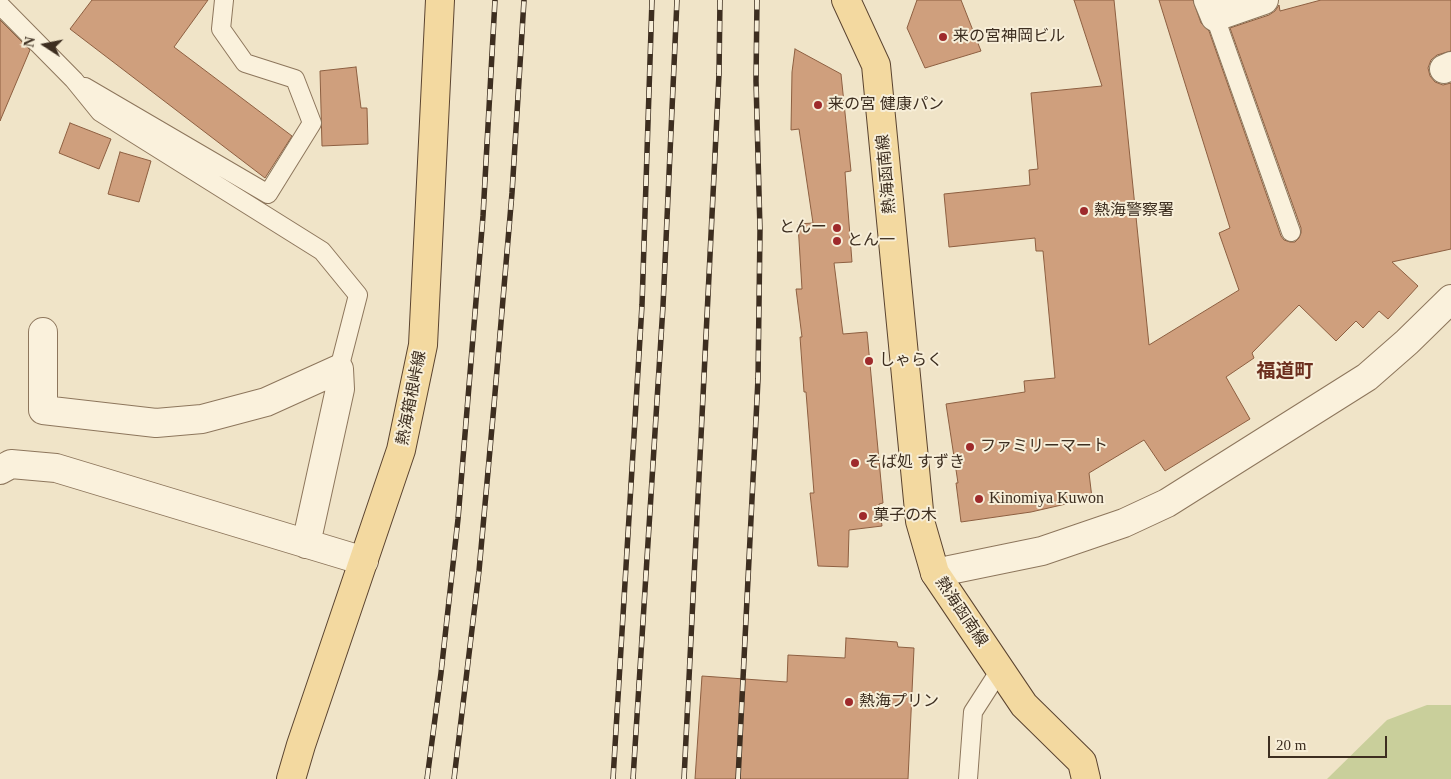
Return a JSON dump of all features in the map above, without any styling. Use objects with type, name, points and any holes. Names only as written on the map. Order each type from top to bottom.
[{"type":"main road","name":"熱海箱根峠線","points":[[291,779],[301,744],[402,450],[423,345],[440,0]]},
{"type":"main road","name":"熱海函南線","points":[[846,0],[876,64],[920,521],[935,573],[1024,705],[1082,762],[1086,779]]},
{"type":"street","points":[[1211,8],[1264,0]]},
{"type":"street","points":[[935,573],[1042,551],[1124,523],[1166,503],[1367,377],[1408,342],[1451,299]]},
{"type":"street","points":[[43,332],[43,410],[156,423],[202,419],[266,402],[339,369],[340,388],[306,544]]},
{"type":"street","points":[[0,470],[11,464],[56,468],[364,561]]},
{"type":"lane","points":[[74,80],[268,194],[312,123],[296,79],[246,63],[221,29],[224,0]]},
{"type":"lane","points":[[0,5],[74,80],[100,112],[322,251],[358,295],[339,369]]},
{"type":"lane","points":[[1211,8],[1291,232]]},
{"type":"lane","points":[[968,779],[972,712],[1000,670]]},
{"type":"green space","points":[[1427,705],[1451,705],[1451,779],[1327,779],[1387,720]]},
{"type":"building","points":[[92,0],[208,0],[174,47],[292,136],[265,178],[70,29]]},
{"type":"building","name":"来の宮神岡ビル","points":[[917,0],[961,0],[981,51],[925,68],[907,28]]},
{"type":"building","points":[[1074,0],[1114,0],[1149,345],[1239,290],[1219,233],[1230,228],[1159,0],[1193,0],[1201,23],[1209,31],[1281,236],[1284,240],[1295,242],[1299,238],[1301,228],[1230,28],[1269,15],[1279,5],[1280,11],[1321,0],[1451,0],[1451,51],[1437,55],[1431,60],[1428,68],[1430,76],[1435,82],[1443,85],[1451,83],[1451,249],[1392,262],[1418,286],[1388,319],[1379,311],[1363,328],[1356,321],[1336,341],[1299,305],[1252,353],[1254,358],[1226,377],[1250,419],[1165,471],[1144,440],[1089,473],[1092,498],[1031,512],[961,522],[956,483],[958,483],[946,404],[1025,392],[1024,381],[1055,378],[1043,251],[1036,251],[1035,238],[949,247],[944,194],[1030,185],[1029,170],[1038,169],[1031,93],[1102,86]]},
{"type":"building","points":[[0,20],[30,50],[0,121]]},
{"type":"building","points":[[795,49],[841,74],[851,171],[845,172],[852,262],[834,263],[843,334],[867,332],[883,503],[879,504],[882,526],[849,530],[848,567],[818,566],[810,493],[814,493],[806,392],[804,392],[800,337],[802,337],[796,289],[802,289],[798,224],[813,223],[799,129],[791,130],[792,72]]},
{"type":"building","points":[[356,67],[361,108],[367,108],[368,144],[322,146],[320,71]]},
{"type":"building","points":[[70,123],[111,139],[99,169],[59,153]]},
{"type":"building","points":[[120,152],[151,161],[139,202],[108,194]]},
{"type":"building","points":[[846,638],[897,642],[898,647],[914,648],[908,779],[695,779],[702,676],[787,682],[788,655],[845,658]]},
{"type":"railway","points":[[427,779],[458,519],[483,216],[495,0]]},
{"type":"railway","points":[[454,779],[479,571],[494,405],[512,193],[524,0]]},
{"type":"railway","points":[[613,779],[642,305],[652,0]]},
{"type":"railway","points":[[633,779],[663,306],[677,0]]},
{"type":"railway","points":[[684,779],[719,74],[720,0]]},
{"type":"railway","points":[[738,779],[758,379],[760,230],[756,81],[757,0]]},
{"type":"place","name":"来の宮神岡ビル","points":[[943,37]]},
{"type":"place","name":"来の宮 健康パン","points":[[818,105]]},
{"type":"place","name":"熱海警察署","points":[[1084,211]]},
{"type":"place","name":"とんー","points":[[837,228]]},
{"type":"place","name":"とん一","points":[[837,241]]},
{"type":"place","name":"しゃらく","points":[[869,361]]},
{"type":"place","name":"ファミリーマート","points":[[970,447]]},
{"type":"place","name":"そば処 すずき","points":[[855,463]]},
{"type":"place","name":"Kinomiya Kuwon","points":[[979,499]]},
{"type":"place","name":"菓子の木","points":[[863,516]]},
{"type":"place","name":"熱海プリン","points":[[849,702]]},
{"type":"district","name":"福道町","points":[[1285,372]]}]
